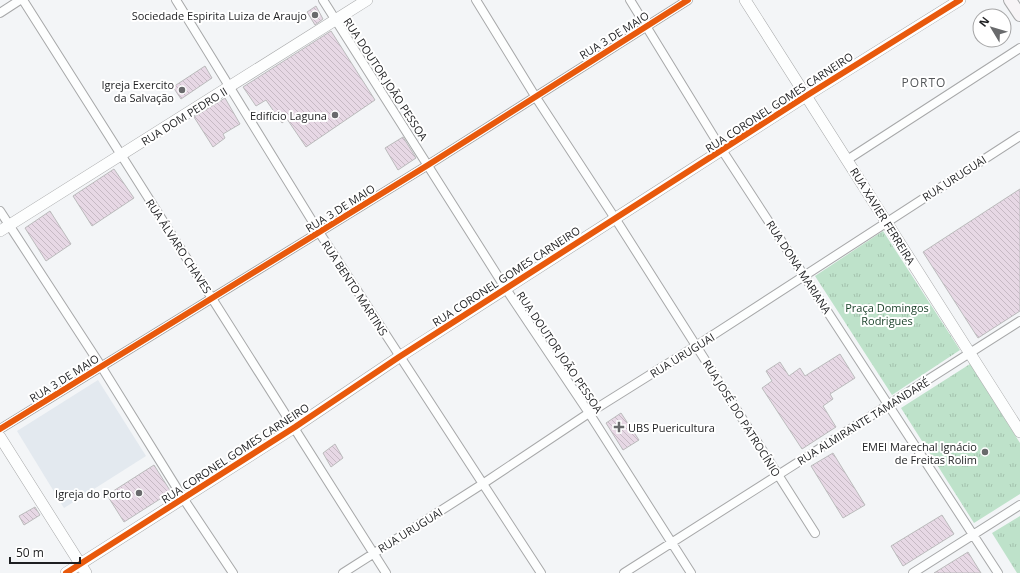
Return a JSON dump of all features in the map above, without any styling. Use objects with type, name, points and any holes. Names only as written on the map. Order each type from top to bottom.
[{"type":"main road","points":[[1010,0],[1020,15]]},
{"type":"street","points":[[0,13],[21,0]]},
{"type":"street","name":"RUA ÁLVARO CHAVES","points":[[21,0],[295,426],[386,573]]},
{"type":"street","name":"RUA BENTO MARTINS","points":[[176,0],[319,232],[541,573]]},
{"type":"street","name":"RUA DOUTOR JOÃO PESSOA","points":[[323,0],[506,289],[589,413],[691,573]]},
{"type":"street","name":"RUA DOM PEDRO II","points":[[5,228],[230,88],[367,0]]},
{"type":"street","name":"RUA JOSÉ DO PATROCÍNIO","points":[[476,0],[535,96],[615,218],[815,532]]},
{"type":"street","name":"RUA DONA MARIANA","points":[[630,0],[722,150],[998,573]]},
{"type":"street","name":"RUA 3 DE MAIO","points":[[0,429],[428,165],[688,0]]},
{"type":"street","name":"RUA XAVIER FERREIRA","points":[[745,0],[1020,432]]},
{"type":"street","name":"RUA CORONEL GOMES CARNEIRO","points":[[66,573],[83,569],[183,498],[399,357],[806,96],[960,0]]},
{"type":"street","points":[[847,160],[1020,48]]},
{"type":"street","name":"RUA URUGUAI","points":[[343,573],[484,484],[589,413],[696,346],[1020,136]]},
{"type":"street","points":[[0,211],[5,228],[101,366],[183,498],[233,573]]},
{"type":"street","name":"RUA ALMIRANTE TAMANDARÉ","points":[[624,573],[1020,321]]},
{"type":"street","points":[[0,437],[83,569]]},
{"type":"street","points":[[913,573],[1020,505]]},
{"type":"shaded area","points":[[98,380],[146,456],[64,508],[17,431]]},
{"type":"green space","name":"Praça Domingos Rodrigues","points":[[883,231],[960,350],[892,395],[815,276]]},
{"type":"green space","points":[[970,364],[1020,443],[1020,494],[974,523],[901,408]]},
{"type":"green space","points":[[1020,516],[1020,573],[1017,573],[992,533]]},
{"type":"building","name":"Sociedade Espirita Luiza de Araujo","points":[[316,6],[323,19],[315,25],[307,12]]},
{"type":"building","points":[[331,31],[375,100],[306,147],[287,119],[282,123],[266,100],[256,106],[243,87]]},
{"type":"building","points":[[205,66],[212,78],[181,99],[173,87]]},
{"type":"building","points":[[225,98],[240,124],[223,134],[225,138],[213,147],[194,117]]},
{"type":"building","points":[[403,137],[416,158],[398,170],[385,148]]},
{"type":"building","points":[[114,169],[134,198],[92,226],[73,196]]},
{"type":"building","points":[[1020,189],[1020,311],[978,338],[923,252]]},
{"type":"building","points":[[50,211],[71,244],[46,261],[25,228]]},
{"type":"building","points":[[840,354],[855,378],[830,394],[833,399],[823,406],[836,427],[802,449],[762,388],[772,381],[766,371],[780,362],[789,376],[800,368],[805,376]]},
{"type":"building","name":"UBS Puericultura","points":[[621,413],[639,440],[623,450],[606,423]]},
{"type":"building","points":[[335,444],[343,458],[331,467],[323,453]]},
{"type":"building","points":[[833,453],[865,505],[843,518],[811,466]]},
{"type":"building","name":"Igreja do Porto","points":[[154,465],[171,492],[124,522],[107,495]]},
{"type":"building","points":[[35,507],[40,515],[24,525],[19,516]]},
{"type":"building","points":[[942,515],[954,534],[903,566],[891,546]]},
{"type":"building","points":[[968,552],[981,573],[934,573]]},
{"type":"cycle path","points":[[0,429],[428,165],[688,0]]},
{"type":"cycle path","points":[[66,573],[295,427],[399,357],[806,96],[960,0]]},
{"type":"place","name":"Sociedade Espirita Luiza de Araujo","points":[[315,15]]},
{"type":"place","name":"Igreja Exercito da Salvação","points":[[182,90]]},
{"type":"place","name":"Edifício Laguna","points":[[335,115]]},
{"type":"place","name":"UBS Puericultura","points":[[619,427]]},
{"type":"place","name":"EMEI Marechal Ignácio de Freitas Rolim","points":[[985,452]]},
{"type":"place","name":"Igreja do Porto","points":[[139,493]]},
{"type":"district","name":"PORTO","points":[[924,82]]}]
